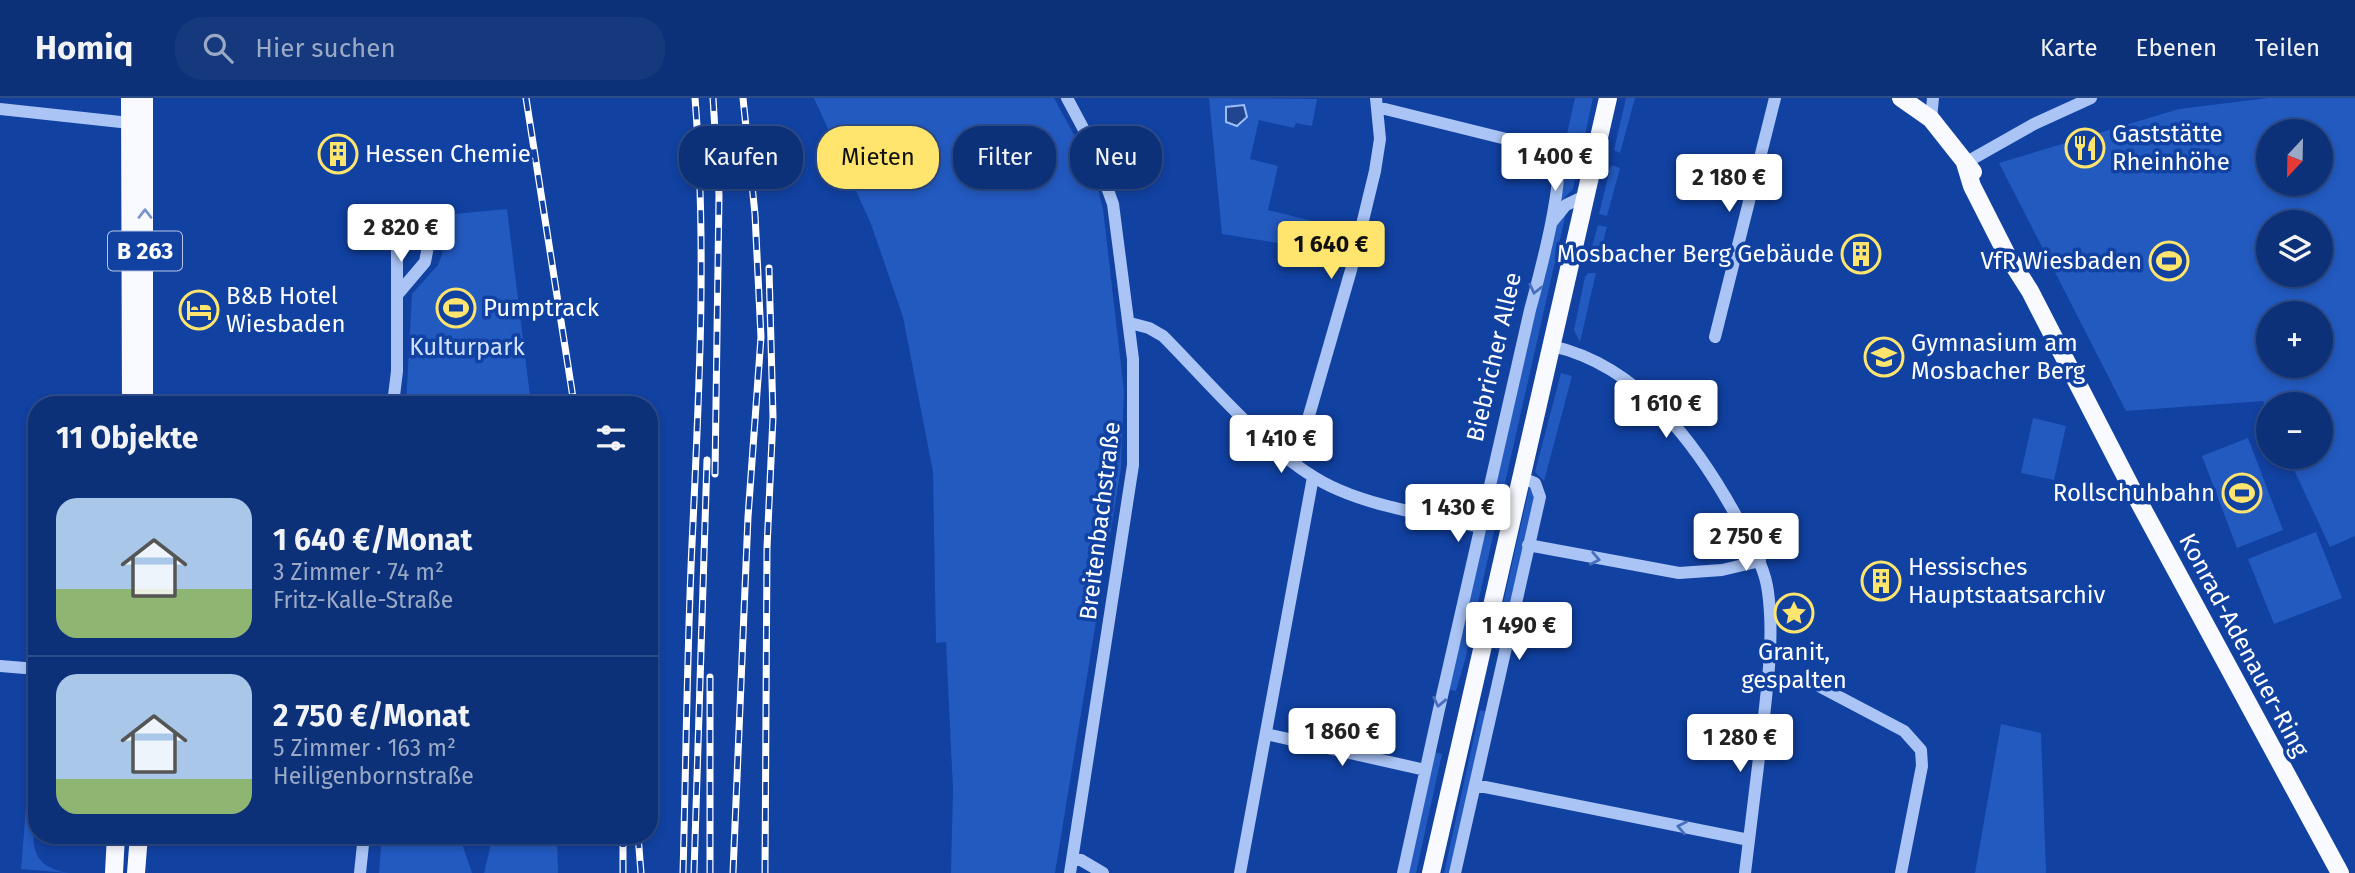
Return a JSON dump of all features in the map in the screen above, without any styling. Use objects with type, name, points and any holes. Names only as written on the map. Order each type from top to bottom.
[{"type":"main road","name":"B 263","points":[[130,98],[131,396]]},
{"type":"main road","name":"B 263","points":[[144,98],[144,396]]},
{"type":"main road","points":[[1431,873],[1608,98]]},
{"type":"main road","name":"Konrad-Adenauer-Ring","points":[[1901,98],[1931,120],[1985,187],[2025,269],[2030,291],[2133,491],[2340,873]]},
{"type":"main road","points":[[114,873],[116,844]]},
{"type":"main road","points":[[136,873],[138,844]]},
{"type":"street","name":"Breitenbachstraße","points":[[1067,98],[1091,143],[1109,187],[1130,323],[1135,408],[1133,465],[1070,873]]},
{"type":"street","points":[[1715,337],[1775,98]]},
{"type":"street","points":[[1931,120],[1933,98]]},
{"type":"street","points":[[1965,163],[2073,101],[2091,98]]},
{"type":"street","points":[[1295,464],[1352,270],[1375,171],[1380,139],[1377,103]]},
{"type":"street","name":"Biebricher Allee","points":[[1377,103],[1555,151],[1561,164],[1551,223],[1479,527],[1403,873]]},
{"type":"street","points":[[0,109],[130,123]]},
{"type":"street","points":[[1551,223],[1566,205],[1585,196]]},
{"type":"street","points":[[394,396],[397,371],[397,295],[398,242],[407,231],[420,231],[429,241],[429,256],[397,295]]},
{"type":"street","points":[[1130,323],[1149,328],[1163,337],[1295,464],[1313,477],[1354,496],[1479,527]]},
{"type":"street","points":[[1552,346],[1581,353],[1622,379],[1683,433],[1723,492],[1760,561],[1770,605],[1768,679],[1745,873]]},
{"type":"street","points":[[1240,873],[1313,477]]},
{"type":"street","points":[[1455,873],[1541,497],[1535,483],[1520,477]]},
{"type":"street","points":[[1528,545],[1679,573],[1722,570],[1760,561]]},
{"type":"street","points":[[0,666],[28,668]]},
{"type":"street","points":[[1768,679],[1813,683],[1904,731],[1917,742],[1922,766],[1901,873]]},
{"type":"street","points":[[1266,734],[1425,770]]},
{"type":"street","points":[[1475,785],[1749,840]]},
{"type":"street","points":[[360,873],[363,844]]},
{"type":"street","points":[[1073,859],[1081,860],[1103,873]]},
{"type":"green space","points":[[814,98],[1054,98],[1070,128],[1070,189],[1098,189],[1103,209],[1124,391],[1121,468],[1055,873],[951,873],[953,789],[946,642],[936,643],[933,472],[903,317],[871,224],[855,189],[939,189],[939,126],[827,126]]},
{"type":"green space","points":[[1209,98],[1317,99],[1312,126],[1296,123],[1294,128],[1259,120],[1250,159],[1278,166],[1268,210],[1320,223],[1315,249],[1222,234]]},
{"type":"green space","points":[[1575,98],[1593,98],[1573,189],[1559,203],[1557,199],[1565,167],[1563,151]]},
{"type":"green space","points":[[1626,98],[1635,98],[1620,153],[1614,150]]},
{"type":"green space","points":[[2268,98],[2355,98],[2355,536],[2330,547],[2294,469],[2333,469],[2333,392],[2256,392],[2256,402],[2126,411],[1999,163],[2179,109]]},
{"type":"green space","points":[[1611,165],[1620,168],[1607,216],[1599,214]]},
{"type":"green space","name":"Kulturpark","points":[[507,209],[530,396],[406,396],[412,294],[438,265],[443,252],[432,216]]},
{"type":"green space","points":[[1566,213],[1465,660],[1456,691],[1447,689],[1556,225]]},
{"type":"green space","points":[[1598,225],[1607,227],[1598,262],[1589,257]]},
{"type":"green space","points":[[1588,273],[1596,273],[1580,342],[1574,330]]},
{"type":"green space","points":[[1561,373],[1572,376],[1544,481],[1535,472]]},
{"type":"green space","points":[[2033,418],[2066,426],[2054,480],[2021,473]]},
{"type":"green space","name":"Rollschuhbahn","points":[[2248,438],[2256,459],[2256,469],[2260,469],[2283,530],[2237,548],[2202,456]]},
{"type":"green space","points":[[1530,485],[1537,495],[1500,651],[1493,648]]},
{"type":"green space","points":[[2316,532],[2342,598],[2274,624],[2248,559]]},
{"type":"green space","points":[[1480,710],[1487,712],[1452,873],[1444,873]]},
{"type":"green space","points":[[2001,724],[2041,733],[2046,873],[1975,873]]},
{"type":"green space","points":[[1433,752],[1442,754],[1416,873],[1407,873]]},
{"type":"green space","points":[[26,808],[28,844],[34,844],[40,859],[46,865],[69,873],[21,869]]},
{"type":"green space","points":[[381,844],[462,844],[472,873],[379,873]]},
{"type":"green space","points":[[491,844],[557,844],[558,873],[484,873]]},
{"type":"shaded area","points":[[1244,105],[1247,117],[1237,126],[1226,122],[1226,107]]},
{"type":"railway","points":[[526,98],[573,396]]},
{"type":"railway","points":[[683,873],[701,321],[701,210],[695,98]]},
{"type":"railway","points":[[713,98],[719,195],[715,474]]},
{"type":"railway","points":[[733,873],[748,517],[761,337],[755,214],[743,98]]},
{"type":"railway","points":[[765,873],[767,548],[773,417],[769,268]]},
{"type":"railway","points":[[694,873],[707,460]]},
{"type":"railway","points":[[710,677],[710,873]]},
{"type":"railway","points":[[623,844],[623,873]]},
{"type":"railway","points":[[639,844],[641,873]]},
{"type":"place","name":"Gaststätte Rheinhöhe","points":[[2085,148]]},
{"type":"place","name":"Hessen Chemie","points":[[338,154]]},
{"type":"place","name":"Mosbacher Berg Gebäude","points":[[1861,254]]},
{"type":"place","name":"VfR Wiesbaden","points":[[2169,261]]},
{"type":"place","name":"Pumptrack","points":[[456,308]]},
{"type":"place","name":"B&B Hotel Wiesbaden","points":[[199,310]]},
{"type":"place","name":"Gymnasium am Mosbacher Berg","points":[[1884,357]]},
{"type":"place","name":"Rollschuhbahn","points":[[2242,493]]},
{"type":"place","name":"Hessisches Hauptstaatsarchiv","points":[[1881,581]]},
{"type":"place","name":"Granit, gespalten","points":[[1794,613]]}]
